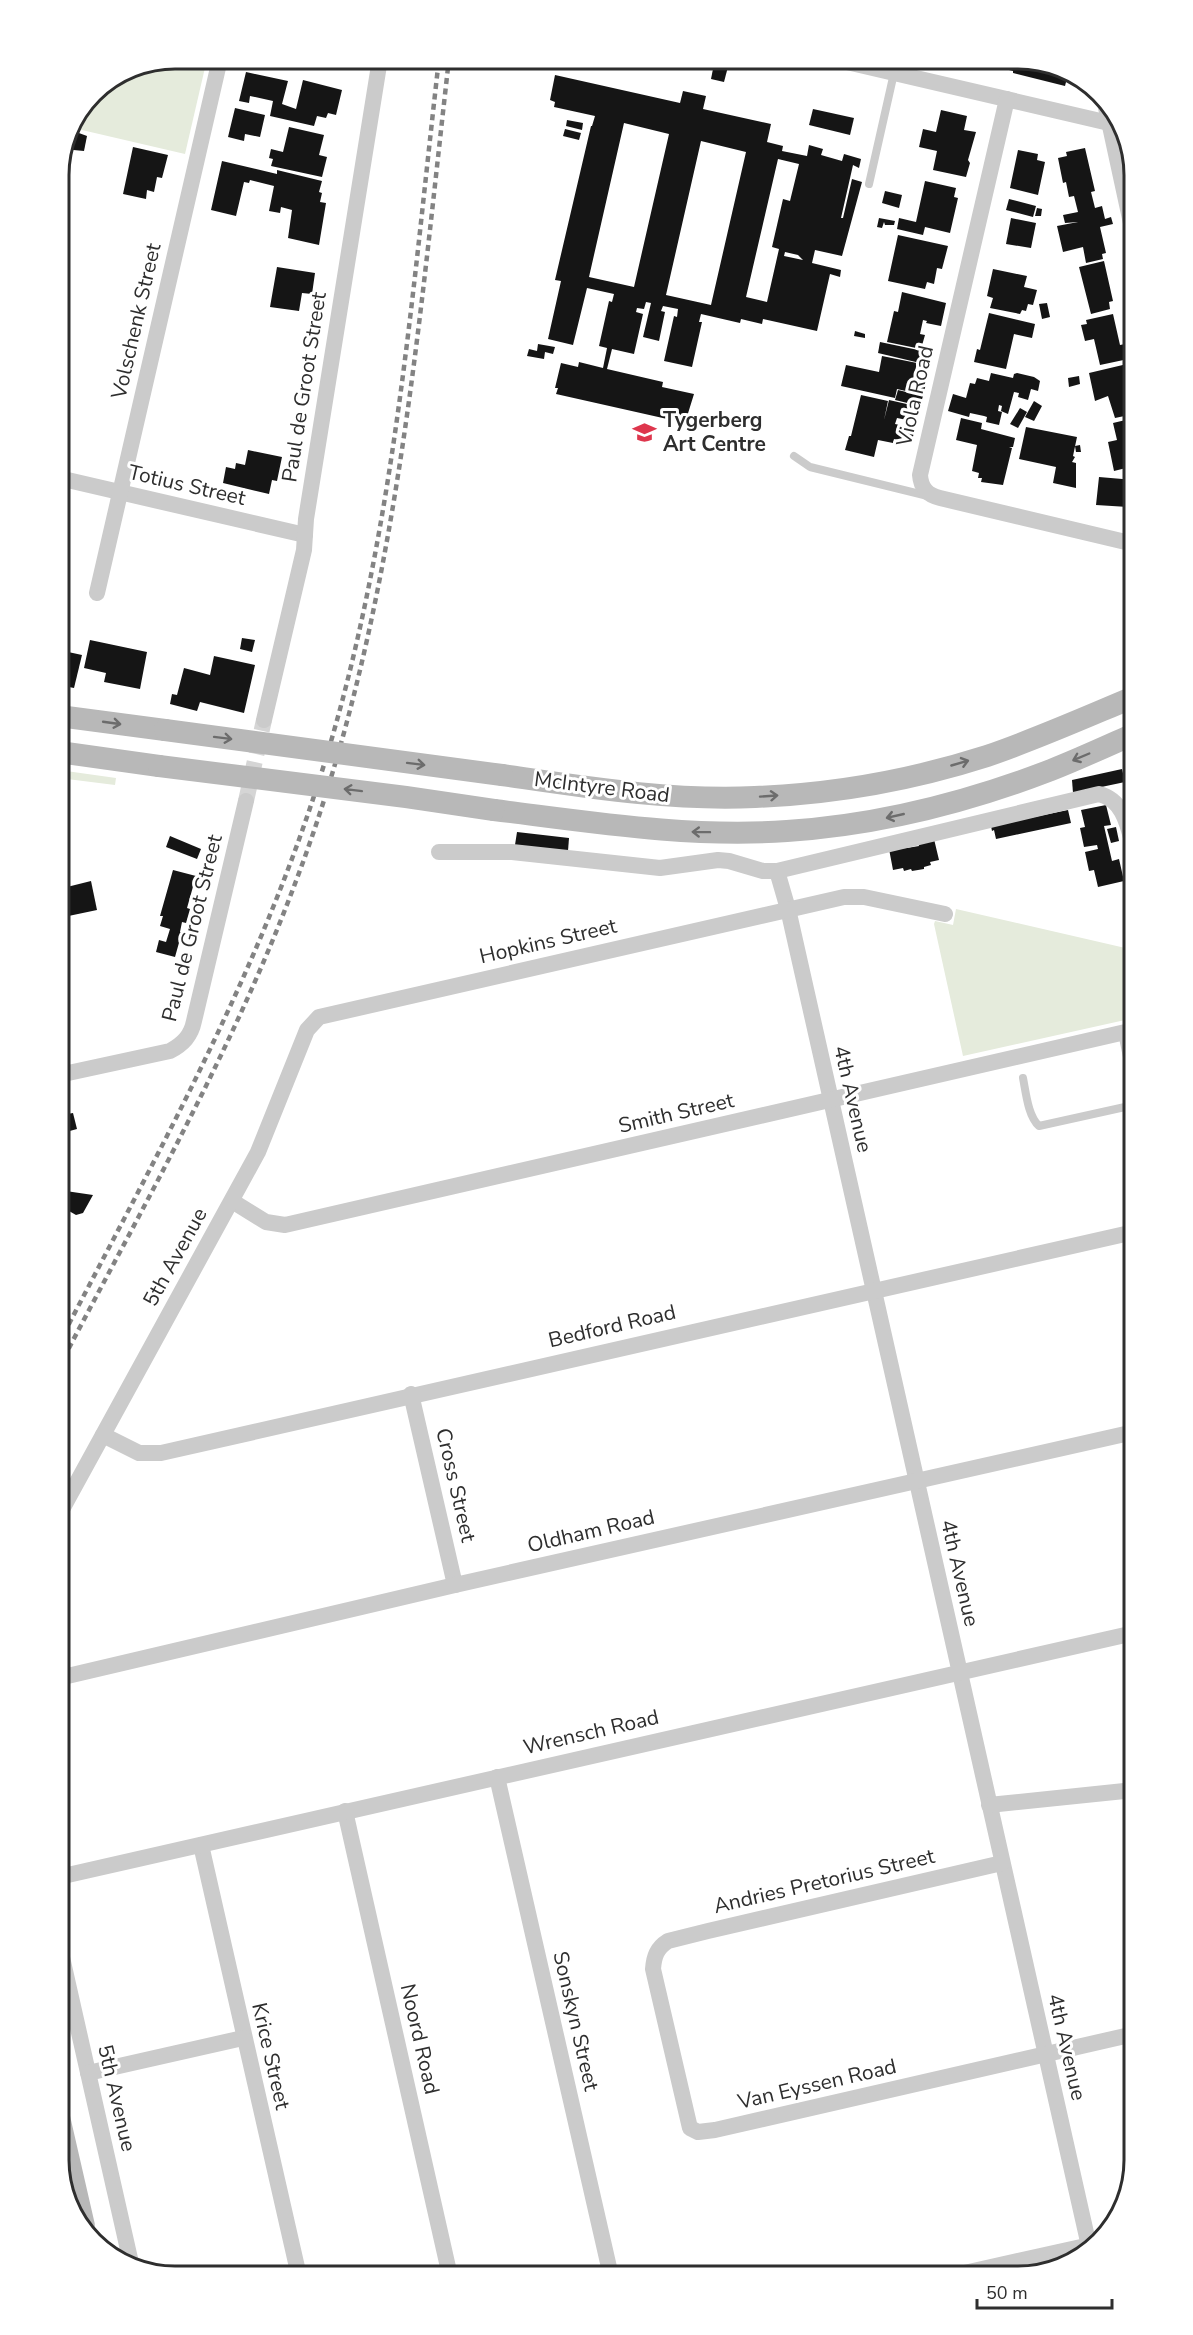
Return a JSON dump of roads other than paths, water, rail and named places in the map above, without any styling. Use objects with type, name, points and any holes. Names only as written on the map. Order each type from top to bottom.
[{"type":"main road","name":"McIntyre Road","points":[[69,717],[623,792],[753,798],[854,788],[926,773],[986,756],[1124,702]]},
{"type":"main road","name":"McIntyre Road","points":[[69,753],[494,810],[688,832],[788,831],[882,819],[983,793],[1051,770],[1124,738]]},
{"type":"main road","points":[[69,2164],[79,2205]]},
{"type":"street","name":"Volschenk Street","points":[[97,593],[217,69]]},
{"type":"street","name":"Paul de Groot Street","points":[[264,720],[304,550],[306,519],[378,69]]},
{"type":"street","points":[[877,69],[1109,123]]},
{"type":"street","name":"Viola Road","points":[[940,498],[926,492],[920,475],[1007,99]]},
{"type":"street","points":[[1108,119],[1124,189]]},
{"type":"street","name":"Totius Street","points":[[69,480],[305,535]]},
{"type":"street","points":[[940,498],[1124,542]]},
{"type":"street","points":[[439,852],[512,852],[660,868],[718,860],[763,871],[777,871],[1099,795],[1108,796],[1120,807],[1124,819]]},
{"type":"street","name":"Paul de Groot Street","points":[[69,1073],[170,1051],[189,1036],[246,801]]},
{"type":"street","name":"4th Avenue","points":[[777,871],[788,909],[1088,2240]]},
{"type":"street","name":"Hopkins Street","points":[[319,1017],[788,909],[855,896],[945,915]]},
{"type":"street","name":"5th Avenue","points":[[69,1495],[258,1152],[307,1030],[319,1017]]},
{"type":"street","name":"Smith Street","points":[[232,1201],[266,1221],[285,1225],[1124,1033]]},
{"type":"street","name":"Bedford Road","points":[[103,1435],[139,1453],[161,1453],[411,1394],[1124,1234]]},
{"type":"street","name":"Cross Street","points":[[411,1394],[455,1585]]},
{"type":"street","name":"Oldham Road","points":[[69,1674],[1124,1434]]},
{"type":"street","name":"Wrensch Road","points":[[69,1875],[1124,1635]]},
{"type":"street","name":"Sonskyn Street","points":[[497,1777],[609,2266]]},
{"type":"street","points":[[989,1805],[1124,1791]]},
{"type":"street","name":"Noord Road","points":[[345,1811],[448,2266]]},
{"type":"street","name":"Krice Street","points":[[201,1845],[243,2038],[297,2266]]},
{"type":"street","name":"Andries Pretorius Street","points":[[658,1949],[668,1941],[708,1931],[1002,1863]]},
{"type":"street","name":"Van Eyssen Road","points":[[658,1949],[653,1969],[655,1982],[688,2122],[690,2128],[698,2132],[1124,2036]]},
{"type":"street","name":"5th Avenue","points":[[69,1991],[129,2256]]},
{"type":"street","points":[[88,2073],[243,2038]]},
{"type":"street","points":[[1000,2266],[1075,2249]]},
{"type":"lane","points":[[869,184],[894,73]]},
{"type":"lane","points":[[794,456],[810,467],[940,498]]},
{"type":"lane","points":[[1023,1078],[1031,1113],[1039,1126],[1124,1107]]},
{"type":"tunnel","points":[[246,801],[264,720]]},
{"type":"railway","points":[[69,1324],[195,1080],[257,946],[310,808],[338,717],[361,625],[394,437],[438,69]]},
{"type":"railway","points":[[69,1348],[185,1128],[244,1006],[296,881],[330,781],[358,680],[380,578],[398,475],[426,268],[448,69]]},
{"type":"place","name":"Tygerberg Art Centre","points":[[645,432]]}]
